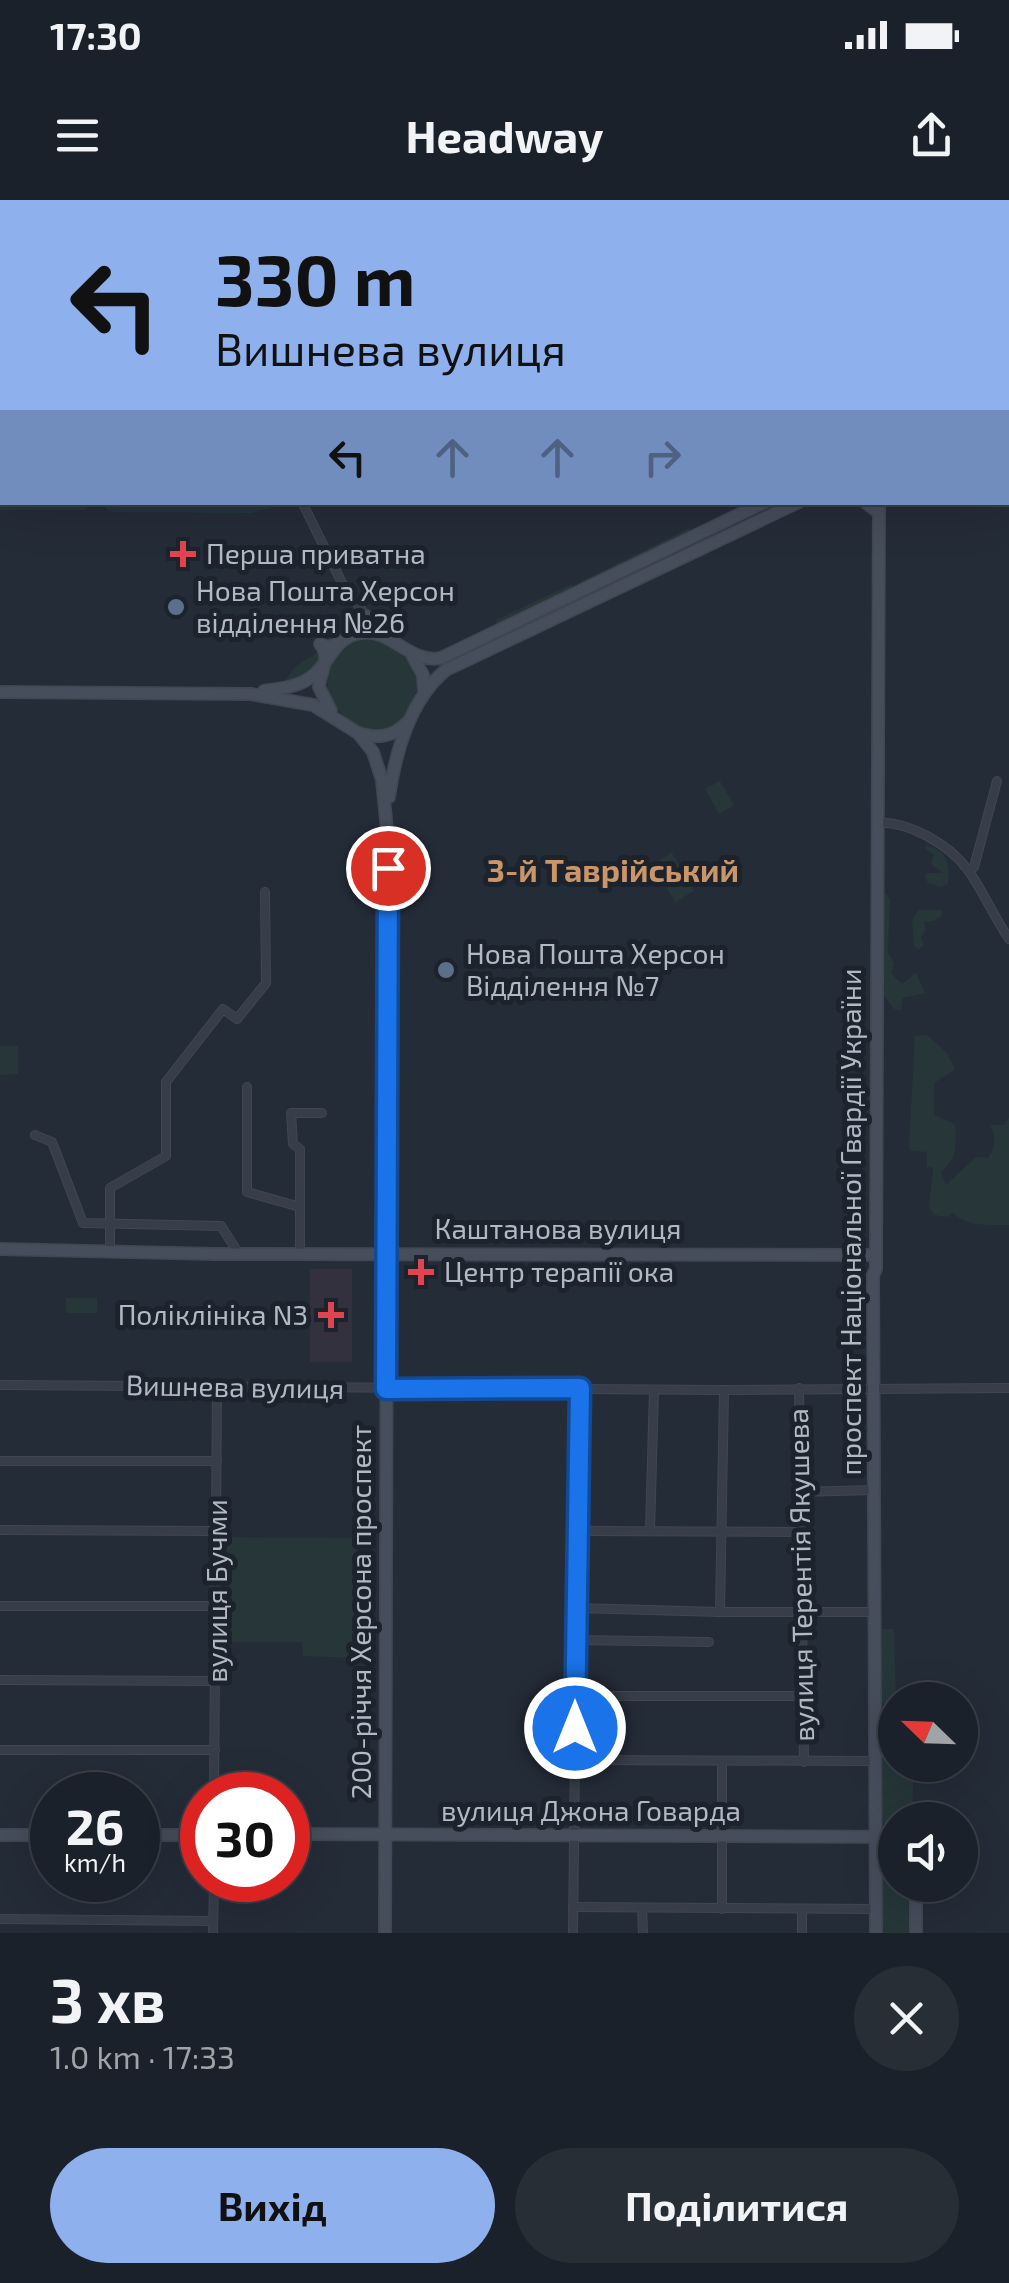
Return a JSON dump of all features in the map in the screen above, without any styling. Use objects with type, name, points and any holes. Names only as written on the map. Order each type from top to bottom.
[{"type":"street","points":[[303,505],[342,583],[389,640]]},
{"type":"street","points":[[387,811],[393,768],[414,716],[444,664],[498,632],[759,505]]},
{"type":"street","points":[[770,516],[785,505]]},
{"type":"street","points":[[362,632],[444,664],[578,608],[792,505]]},
{"type":"street","name":"проспект Національної Гвардії України","points":[[876,1933],[877,506]]},
{"type":"street","points":[[578,608],[584,598],[628,577],[637,564]]},
{"type":"street","points":[[513,625],[521,628],[569,606],[578,608]]},
{"type":"street","points":[[333,715],[319,686],[326,660],[326,650],[320,644],[328,647],[362,632],[369,625],[366,616]]},
{"type":"street","points":[[411,654],[424,675],[422,702]]},
{"type":"street","points":[[250,694],[298,686],[326,660]]},
{"type":"street","points":[[0,692],[250,694],[298,700],[333,715],[358,732],[381,737],[393,734],[414,716]]},
{"type":"street","points":[[358,732],[379,764],[387,811]]},
{"type":"street","points":[[969,871],[974,867],[997,781]]},
{"type":"street","name":"200-річчя Херсона проспект","points":[[385,1933],[387,811]]},
{"type":"street","points":[[877,822],[897,822],[954,856],[969,871],[1009,940]]},
{"type":"street","points":[[110,1252],[110,1188],[166,1156],[166,1082],[222,1009],[237,1019],[266,983],[264,892]]},
{"type":"street","points":[[247,1086],[247,1192],[300,1208]]},
{"type":"street","points":[[300,1254],[300,1149],[293,1144],[292,1113],[322,1113]]},
{"type":"street","points":[[34,1135],[52,1142],[83,1223],[221,1226],[239,1254]]},
{"type":"street","name":"Каштанова вулиця","points":[[0,1249],[239,1254],[876,1255]]},
{"type":"street","name":"Вишнева вулиця","points":[[0,1385],[654,1390],[1009,1388]]},
{"type":"street","name":"вулиця Бучми","points":[[215,1772],[217,1387]]},
{"type":"street","points":[[573,1933],[580,1388]]},
{"type":"street","name":"вулиця Терентія Якушева","points":[[799,1388],[804,1762]]},
{"type":"street","points":[[650,1530],[654,1390]]},
{"type":"street","points":[[720,1612],[724,1390]]},
{"type":"street","points":[[0,1461],[217,1461]]},
{"type":"street","points":[[799,1492],[874,1490]]},
{"type":"street","points":[[0,1530],[218,1532]]},
{"type":"street","points":[[578,1532],[799,1532]]},
{"type":"street","points":[[0,1606],[217,1606]]},
{"type":"street","points":[[577,1608],[874,1612]]},
{"type":"street","points":[[576,1640],[709,1642]]},
{"type":"street","points":[[0,1680],[216,1682]]},
{"type":"street","points":[[575,1696],[803,1696]]},
{"type":"street","points":[[0,1750],[215,1750]]},
{"type":"street","points":[[575,1760],[877,1761]]},
{"type":"street","points":[[722,1762],[722,1909]]},
{"type":"street","name":"вулиця Джона Говарда","points":[[310,1834],[876,1837]]},
{"type":"street","points":[[0,1835],[30,1835]]},
{"type":"street","points":[[213,1902],[213,1933]]},
{"type":"street","points":[[916,1902],[916,1933]]},
{"type":"street","points":[[573,1907],[876,1909]]},
{"type":"street","points":[[642,1908],[643,1933]]},
{"type":"street","points":[[802,1909],[802,1933]]},
{"type":"street","points":[[0,1919],[213,1921]]},
{"type":"shaded area","points":[[0,505],[90,505],[85,510],[0,510]]},
{"type":"shaded area","points":[[104,505],[283,505],[251,513],[109,511]]},
{"type":"shaded area","points":[[689,528],[692,533],[582,587],[580,582]]},
{"type":"shaded area","points":[[572,584],[574,589],[498,625],[496,620]]},
{"type":"shaded area","points":[[365,638],[400,653],[413,668],[419,685],[405,719],[382,729],[361,727],[344,716],[332,701],[327,682],[330,663],[342,648]]},
{"type":"shaded area","points":[[321,650],[313,668],[283,683],[296,666]]},
{"type":"shaded area","points":[[720,781],[734,805],[719,814],[705,789]]},
{"type":"shaded area","points":[[927,845],[946,860],[948,884],[940,887],[928,883],[924,875],[927,873],[943,873],[931,864],[934,855],[924,848]]},
{"type":"shaded area","points":[[672,853],[694,891],[675,902],[653,864]]},
{"type":"shaded area","points":[[882,895],[890,900],[888,952],[894,964],[891,973],[902,984],[916,973],[925,993],[903,998],[901,1010],[894,1009],[881,991]]},
{"type":"shaded area","points":[[918,910],[942,910],[934,921],[924,922],[924,945],[919,949],[914,946],[912,920]]},
{"type":"shaded area","points":[[927,1035],[946,1052],[955,1069],[934,1083],[934,1115],[955,1124],[955,1151],[941,1172],[946,1185],[976,1157],[988,1158],[994,1142],[990,1125],[1004,1125],[1009,1117],[1009,1225],[972,1223],[953,1213],[948,1217],[934,1215],[929,1206],[933,1168],[927,1167],[927,1152],[910,1151],[909,1145],[915,1036]]},
{"type":"shaded area","points":[[0,1046],[18,1046],[18,1074],[0,1075]]},
{"type":"shaded area","name":"Поліклініка N3","points":[[310,1269],[352,1269],[352,1362],[310,1362]]},
{"type":"shaded area","points":[[66,1298],[97,1298],[97,1313],[66,1313]]},
{"type":"shaded area","points":[[226,1537],[358,1538],[353,1658],[303,1656],[302,1642],[224,1642]]},
{"type":"shaded area","points":[[882,1629],[894,1629],[896,1682],[881,1682]]},
{"type":"shaded area","points":[[882,1782],[913,1782],[913,1802],[882,1802]]},
{"type":"shaded area","points":[[880,1902],[912,1902],[912,1933],[880,1933]]},
{"type":"place","name":"Перша приватна","points":[[183,554]]},
{"type":"place","name":"Нова Пошта Херсон відділення №26","points":[[176,607]]},
{"type":"place","name":"Нова Пошта Херсон Відділення №7","points":[[446,970]]},
{"type":"place","name":"Центр терапії ока","points":[[421,1272]]},
{"type":"place","name":"Поліклініка N3","points":[[331,1315]]},
{"type":"district","name":"3-й Таврійський","points":[[613,871]]},
{"type":"route","points":[[388,868],[386,1389],[580,1388],[575,1728]]}]
